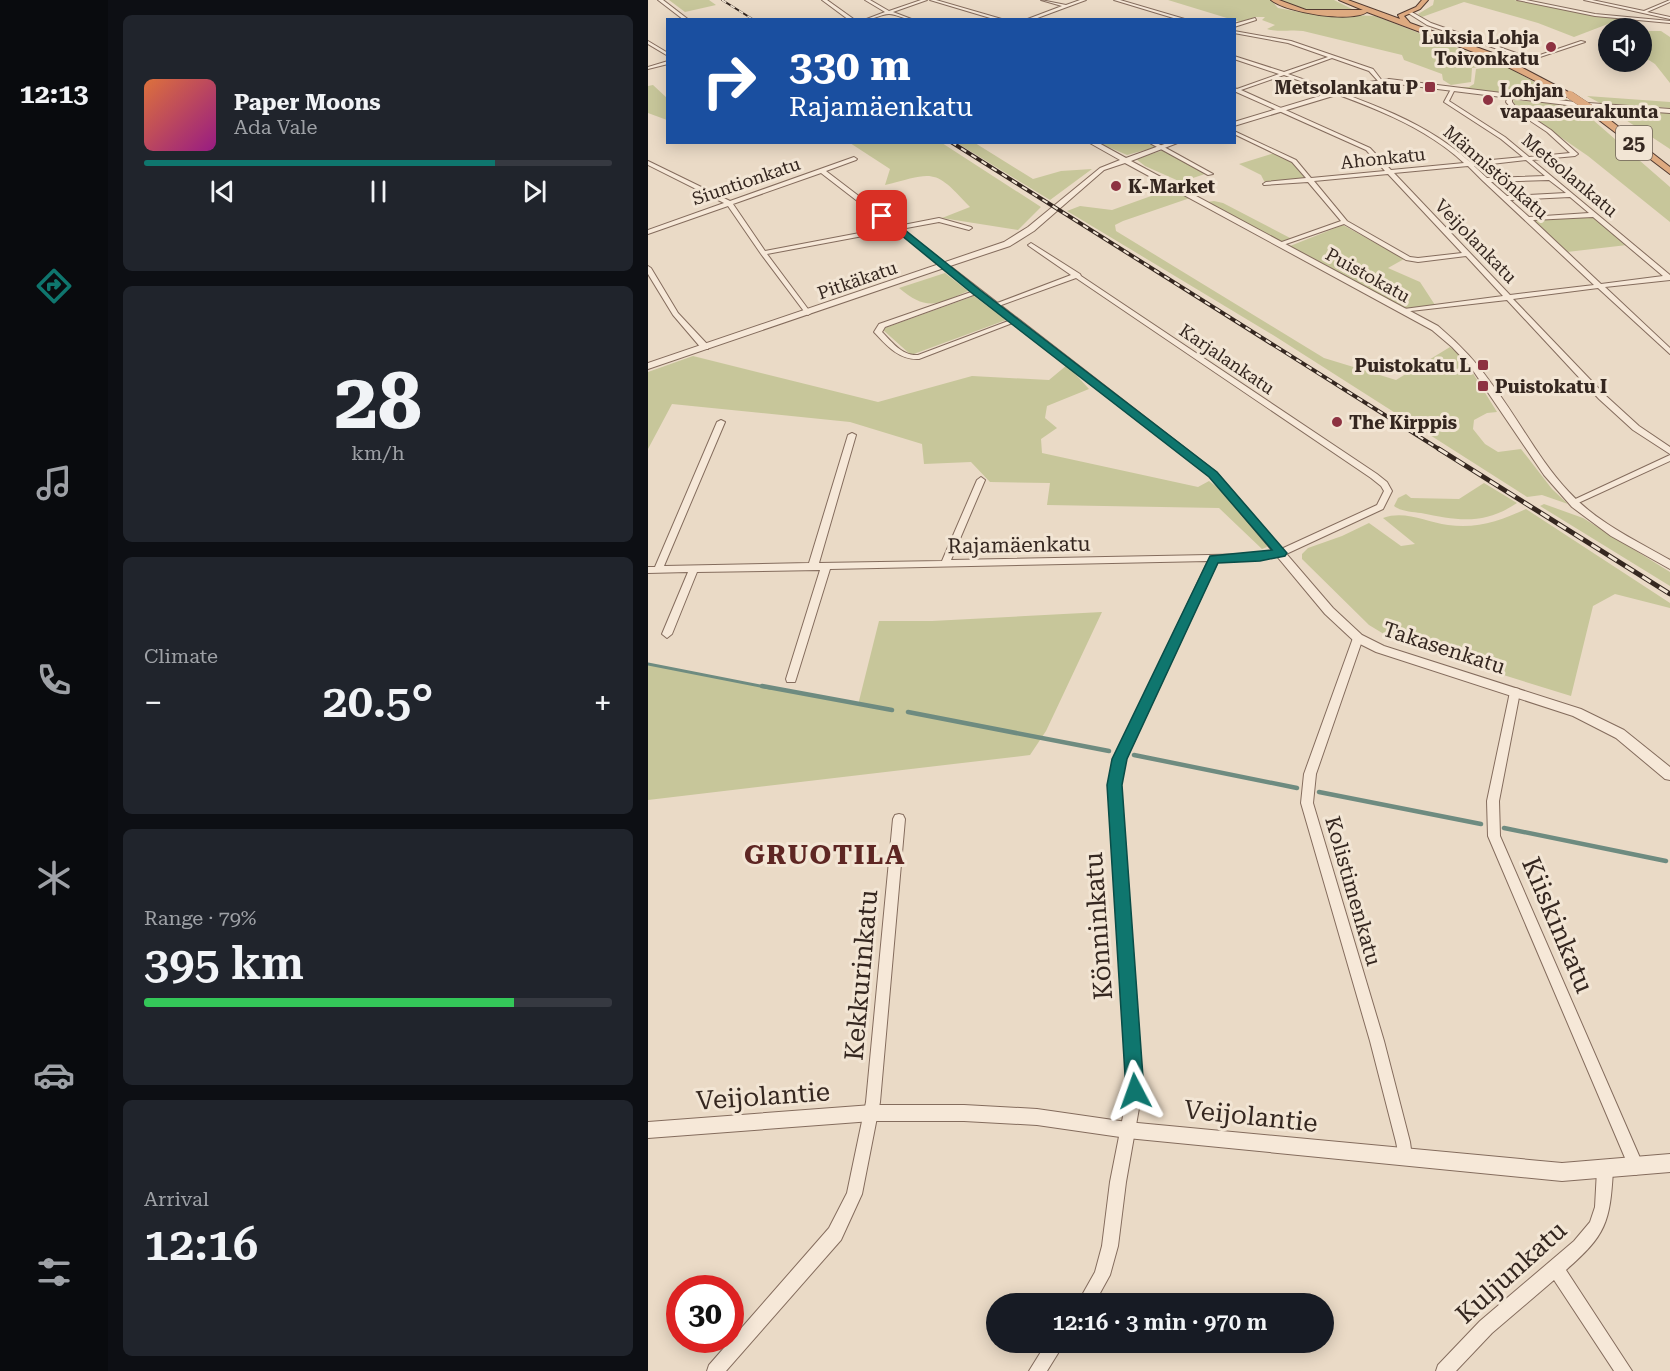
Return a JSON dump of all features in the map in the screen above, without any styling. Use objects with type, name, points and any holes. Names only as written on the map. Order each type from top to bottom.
[{"type":"highway","points":[[1274,0],[1282,5],[1304,11],[1366,12],[1391,18]]},
{"type":"highway","points":[[1421,29],[1400,16],[1422,6],[1425,0]]},
{"type":"highway","points":[[1345,1],[1357,9],[1349,13]]},
{"type":"highway","name":"25","points":[[1345,1],[1506,62],[1567,95],[1622,129],[1670,166]]},
{"type":"highway","points":[[1366,9],[1391,14],[1409,12]]},
{"type":"highway","name":"25","points":[[1601,116],[1670,171]]},
{"type":"highway","points":[[1622,129],[1670,160]]},
{"type":"street","points":[[660,0],[684,18]]},
{"type":"street","points":[[824,0],[850,18]]},
{"type":"street","points":[[867,0],[888,12],[906,18]]},
{"type":"street","points":[[872,18],[925,0]]},
{"type":"street","points":[[932,0],[996,18]]},
{"type":"street","points":[[1042,0],[1066,6]]},
{"type":"street","points":[[1033,18],[1084,0]]},
{"type":"street","points":[[1116,0],[1179,18]]},
{"type":"street","points":[[1519,0],[1595,15],[1670,20]]},
{"type":"street","points":[[1586,0],[1646,11],[1670,20]]},
{"type":"street","points":[[1646,11],[1670,1]]},
{"type":"street","points":[[1409,12],[1440,28],[1518,55],[1537,57],[1583,42]]},
{"type":"street","points":[[1236,25],[1255,19]]},
{"type":"street","points":[[1236,32],[1289,42],[1371,70],[1381,81]]},
{"type":"street","points":[[648,42],[666,54]]},
{"type":"street","points":[[1236,90],[1332,57]]},
{"type":"street","name":"Männistönkatu","points":[[1236,58],[1286,73],[1336,93],[1419,128],[1449,147],[1670,352]]},
{"type":"street","points":[[648,68],[666,63]]},
{"type":"street","points":[[1236,123],[1381,81],[1400,81],[1510,97],[1670,111]]},
{"type":"street","name":"Metsolankatu","points":[[1453,89],[1446,101],[1493,130],[1670,278]]},
{"type":"street","name":"Veijolankatu","points":[[1236,90],[1360,144],[1391,172],[1615,410],[1636,428],[1670,451]]},
{"type":"street","name":"Ahonkatu","points":[[1266,184],[1575,154],[1549,131],[1513,107],[1509,102],[1510,97]]},
{"type":"street","points":[[1236,133],[1294,160],[1345,222],[1408,259],[1418,260],[1468,254]]},
{"type":"street","name":"Puistokatu","points":[[1095,144],[1435,328],[1461,349],[1555,481],[1573,502],[1608,528],[1670,565]]},
{"type":"street","points":[[1154,144],[1210,174]]},
{"type":"street","name":"Pitkäkatu","points":[[648,366],[1007,244],[1031,229],[1102,169],[1172,144]]},
{"type":"street","name":"Siuntionkatu","points":[[648,232],[854,159]]},
{"type":"street","points":[[648,163],[729,203],[808,313]]},
{"type":"street","name":"Takasenkatu","points":[[822,171],[1213,474],[1329,611],[1358,638],[1380,649],[1577,712],[1620,734],[1670,775]]},
{"type":"street","points":[[1485,180],[1550,178]]},
{"type":"street","points":[[1505,198],[1570,195]]},
{"type":"street","points":[[1527,219],[1592,215]]},
{"type":"street","points":[[763,253],[939,220],[969,228]]},
{"type":"street","points":[[1281,244],[1345,222]]},
{"type":"street","name":"Karjalankatu","points":[[1031,245],[1374,476],[1384,484],[1388,491],[1380,507]]},
{"type":"street","points":[[648,268],[675,314],[705,347]]},
{"type":"street","points":[[994,306],[1078,275]]},
{"type":"street","points":[[1404,311],[1670,278]]},
{"type":"street","points":[[976,292],[882,326],[878,332],[903,357],[909,358],[919,357],[1013,321]]},
{"type":"street","points":[[653,570],[721,422]]},
{"type":"street","points":[[813,567],[852,435]]},
{"type":"street","points":[[1573,502],[1670,458]]},
{"type":"street","points":[[945,564],[981,480]]},
{"type":"street","name":"Rajamäenkatu","points":[[653,570],[1260,557],[1281,553],[1380,507]]},
{"type":"street","name":"Könninkatu","points":[[1091,1293],[1102,1275],[1110,1246],[1135,1091],[1115,785],[1120,759],[1214,559]]},
{"type":"street","points":[[791,679],[826,566]]},
{"type":"street","points":[[668,634],[694,569]]},
{"type":"street","name":"Kolistimenkatu","points":[[1358,638],[1310,774],[1307,803],[1377,1041],[1405,1157]]},
{"type":"street","name":"Kiiskinkatu","points":[[1515,692],[1493,801],[1494,836],[1636,1167]]},
{"type":"street","name":"Kekkurinkatu","points":[[715,1371],[836,1234],[854,1194],[872,1113],[899,819]]},
{"type":"street","name":"Veijolantie","points":[[648,1130],[872,1113],[963,1113],[1037,1117],[1127,1130],[1562,1172],[1605,1170],[1670,1162]]},
{"type":"street","name":"Kuljunkatu","points":[[1444,1371],[1486,1327],[1580,1247],[1596,1227],[1603,1207],[1605,1170]]},
{"type":"street","points":[[1555,1268],[1624,1371]]},
{"type":"street","points":[[1037,1371],[1049,1353]]},
{"type":"green space","points":[[669,0],[709,0],[716,5],[685,12]]},
{"type":"green space","points":[[1168,0],[1271,0],[1278,8],[1305,13],[1375,16],[1499,64],[1472,68],[1471,82],[1451,85],[1443,80],[1442,74],[1404,60],[1402,55],[1303,31],[1267,29],[1275,25],[1262,20],[1265,17],[1255,17],[1240,22],[1236,21],[1236,18],[1227,18]]},
{"type":"green space","points":[[1277,0],[1334,0],[1352,9],[1344,12],[1324,12],[1304,9]]},
{"type":"green space","points":[[1434,0],[1514,0],[1615,18],[1598,18],[1598,28],[1574,37],[1538,23],[1464,2],[1422,17],[1418,14],[1433,5]]},
{"type":"green space","points":[[1652,31],[1661,31],[1670,37],[1670,83],[1652,62]]},
{"type":"green space","points":[[1503,65],[1570,101],[1453,87],[1469,87],[1474,84],[1476,69]]},
{"type":"green space","points":[[653,85],[666,97],[666,120],[648,113],[648,86]]},
{"type":"green space","points":[[1587,96],[1670,102],[1670,108],[1600,103]]},
{"type":"green space","points":[[1513,100],[1577,106],[1670,187],[1670,222],[1588,156],[1514,105]]},
{"type":"green space","points":[[1609,109],[1670,113],[1670,149]]},
{"type":"green space","points":[[852,144],[944,144],[1041,207],[1018,230],[942,218],[970,207],[949,185],[933,176],[914,177],[885,185],[890,169]]},
{"type":"green space","points":[[959,144],[977,144],[1033,179],[1061,171],[1092,169],[1050,200]]},
{"type":"green space","points":[[1101,144],[1148,144],[1156,147],[1127,155]]},
{"type":"green space","points":[[1164,150],[1206,173],[1181,182],[1145,166],[1136,159]]},
{"type":"green space","points":[[1274,153],[1293,162],[1306,179],[1265,183],[1261,175],[1239,164]]},
{"type":"green space","points":[[1168,190],[1174,190],[1190,198],[1123,221],[1115,225],[1116,231],[1324,358],[1396,380],[1450,347],[1464,359],[1497,412],[1487,413],[1474,420],[1473,429],[1485,444],[1498,452],[1521,449],[1552,489],[1568,504],[1542,495],[1527,497],[1273,335],[1067,211],[1080,206],[1112,210]]},
{"type":"green space","points":[[1207,202],[1223,203],[1292,239],[1283,243]]},
{"type":"green space","points":[[1593,217],[1627,245],[1567,252],[1532,219]]},
{"type":"green space","points":[[1343,225],[1404,259],[1388,268],[1420,282],[1435,305],[1406,310],[1290,246]]},
{"type":"green space","points":[[945,273],[968,291],[948,300],[925,303],[899,288]]},
{"type":"green space","points":[[974,296],[1006,320],[911,355],[882,329]]},
{"type":"green space","points":[[693,356],[878,402],[972,376],[1049,380],[1067,365],[1089,389],[1047,406],[1045,418],[1057,428],[1041,439],[1042,453],[1198,487],[1209,481],[1222,491],[1265,541],[1267,547],[1262,549],[1219,508],[1047,505],[1050,483],[990,482],[971,462],[924,464],[922,444],[850,422],[672,404],[648,449],[648,372]]},
{"type":"green space","points":[[1484,483],[1517,503],[1493,515],[1471,519],[1410,512],[1394,506],[1398,498],[1406,494],[1411,498],[1459,499]]},
{"type":"green space","points":[[1544,504],[1583,518],[1670,572],[1670,586],[1540,506]]},
{"type":"green space","points":[[1526,509],[1670,603],[1670,608],[1615,594],[1593,606],[1571,696],[1397,642],[1369,625],[1302,559],[1302,554],[1308,548],[1369,523],[1401,546],[1415,544],[1383,518],[1391,516],[1407,516],[1448,525],[1469,526],[1498,520]]},
{"type":"green space","points":[[1102,612],[1046,731],[1030,755],[648,800],[648,664],[858,705],[879,621],[932,621]]},
{"type":"waterway","points":[[648,664],[770,688]]},
{"type":"waterway","points":[[762,686],[892,710]]},
{"type":"waterway","points":[[908,712],[1109,751]]},
{"type":"waterway","points":[[1134,755],[1297,788]]},
{"type":"waterway","points":[[1319,792],[1481,824]]},
{"type":"waterway","points":[[1504,828],[1666,861]]},
{"type":"railway","points":[[722,0],[751,18]]},
{"type":"railway","points":[[954,144],[1442,451]]},
{"type":"railway","points":[[1439,449],[1670,594]]},
{"type":"place","name":"Luksia Lohja Toivonkatu","points":[[1551,47]]},
{"type":"place","name":"Metsolankatu P","points":[[1430,87]]},
{"type":"place","name":"Lohjan vapaaseurakunta","points":[[1488,100]]},
{"type":"place","name":"K-Market","points":[[1116,186]]},
{"type":"place","name":"Puistokatu L","points":[[1483,365]]},
{"type":"place","name":"Puistokatu I","points":[[1483,386]]},
{"type":"place","name":"The Kirppis","points":[[1337,422]]},
{"type":"district","name":"GRUOTILA","points":[[825,855]]},
{"type":"route","points":[[882,216],[976,292],[1213,474],[1281,553],[1260,557],[1214,559],[1120,759],[1115,785],[1135,1091]]}]
